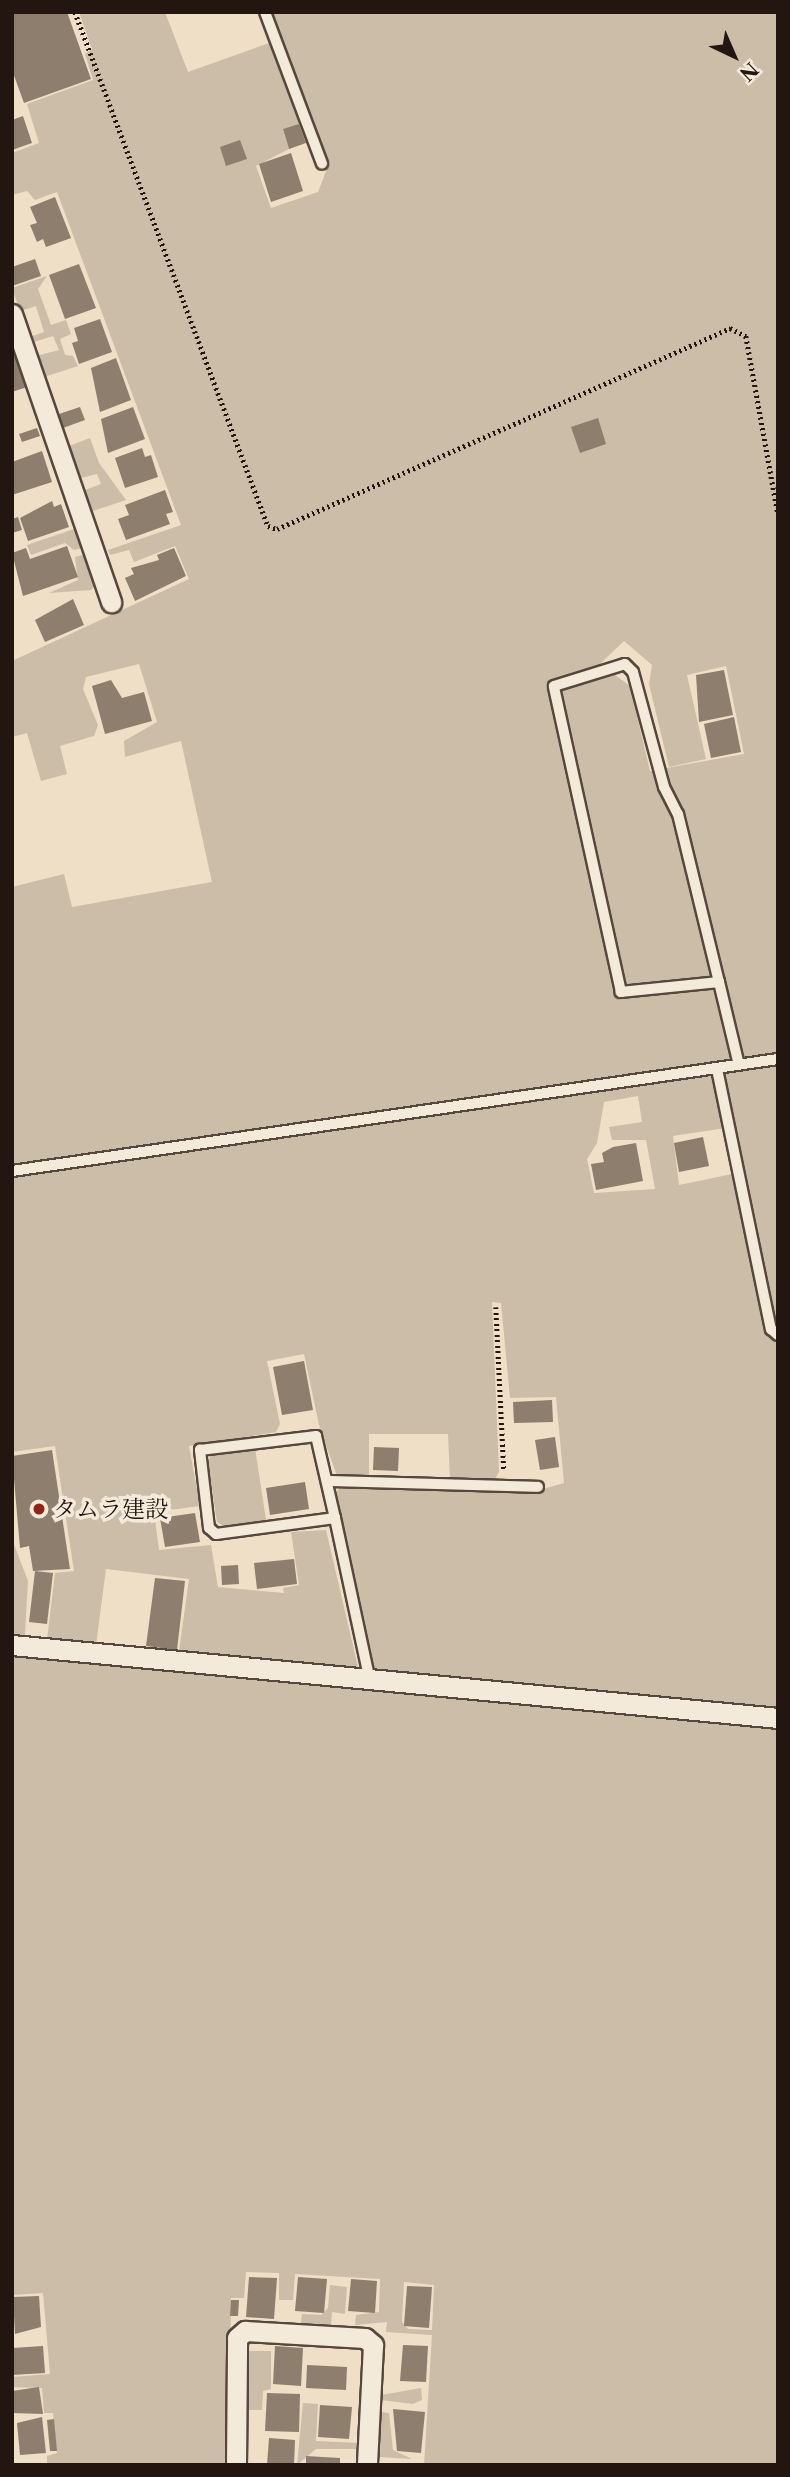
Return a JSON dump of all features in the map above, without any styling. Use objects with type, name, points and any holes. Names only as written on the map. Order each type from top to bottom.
[{"type":"street","points":[[12,314],[111,602]]},
{"type":"street","points":[[12,1645],[778,1718]]},
{"type":"street","points":[[236,2465],[237,2338],[245,2331],[365,2338],[373,2345],[368,2465]]},
{"type":"lane","points":[[265,12],[322,164]]},
{"type":"lane","points":[[719,982],[621,992],[554,686],[625,664],[634,672],[664,787],[678,814],[719,982],[739,1065]]},
{"type":"lane","points":[[12,1171],[778,1059]]},
{"type":"lane","points":[[717,1069],[771,1329],[778,1335]]},
{"type":"lane","points":[[335,1518],[216,1534],[209,1528],[198,1456],[201,1450],[310,1433],[316,1436],[327,1481],[335,1518],[369,1677]]},
{"type":"lane","points":[[327,1481],[538,1487]]},
{"type":"path","points":[[75,12],[268,526],[277,529],[730,328],[746,336],[778,513]]},
{"type":"path","points":[[496,1307],[505,1486]]},
{"type":"shaded area","points":[[79,12],[165,12],[188,72],[269,43],[299,124],[283,130],[289,149],[256,166],[271,208],[318,192],[328,166],[272,12],[778,12],[778,2465],[424,2465],[432,2335],[386,2332],[387,2322],[355,2325],[356,2315],[379,2312],[380,2279],[295,2274],[293,2300],[279,2300],[279,2273],[246,2272],[244,2298],[231,2298],[229,2465],[47,2465],[47,2456],[57,2453],[53,2413],[44,2413],[42,2388],[12,2387],[12,2377],[50,2374],[43,2293],[12,2295],[12,1539],[28,1581],[24,1651],[190,1653],[179,1651],[189,1579],[106,1569],[96,1645],[47,1640],[55,1573],[74,1571],[55,1446],[12,1452],[12,887],[64,874],[72,907],[212,882],[181,741],[125,757],[124,741],[157,722],[139,664],[86,677],[83,689],[98,725],[94,736],[60,746],[67,774],[41,781],[27,733],[12,737],[12,661],[189,579],[175,546],[134,562],[129,550],[110,555],[108,550],[181,525],[57,192],[35,200],[27,191],[12,195],[12,153],[39,143],[27,104],[93,80],[85,54],[92,49]],"holes":[[[624,641],[652,665],[649,684],[669,767],[706,759],[687,675],[726,666],[744,754],[650,771],[630,686],[600,664]],[[638,1096],[642,1122],[609,1127],[612,1140],[646,1140],[655,1189],[594,1193],[587,1159],[597,1143],[604,1102]],[[732,1127],[742,1172],[679,1185],[673,1136]],[[492,1302],[501,1303],[510,1398],[556,1397],[564,1483],[543,1489],[339,1489],[335,1494],[375,1672],[361,1680],[326,1530],[291,1532],[299,1585],[283,1588],[284,1593],[218,1587],[211,1545],[159,1550],[154,1512],[200,1506],[189,1446],[276,1432],[280,1424],[267,1361],[304,1354],[319,1425],[338,1479],[369,1478],[369,1434],[448,1434],[450,1479],[495,1479],[499,1472]],[[404,2282],[434,2285],[432,2330],[408,2329],[402,2322]]]},
{"type":"shaded area","points":[[47,276],[38,289],[51,325],[66,320],[71,334],[60,339],[65,355],[73,356],[78,366],[44,377],[36,356],[59,350],[53,336],[31,343],[30,337],[44,332],[36,306],[20,311],[12,288]]},
{"type":"shaded area","points":[[90,438],[99,463],[126,500],[93,511],[85,490],[101,484],[97,474],[81,478],[69,446]]},
{"type":"shaded area","points":[[80,527],[87,547],[74,550],[65,543],[31,555],[27,545]]},
{"type":"shaded area","points":[[90,553],[99,581],[91,590],[49,593],[78,580],[75,557]]},
{"type":"shaded area","points":[[255,1448],[266,1520],[225,1527],[217,1522],[208,1461],[211,1455]]},
{"type":"shaded area","points":[[330,2285],[347,2287],[345,2314],[332,2312],[331,2325],[301,2323],[302,2314],[321,2315],[328,2308]]},
{"type":"shaded area","points":[[249,2351],[271,2351],[271,2389],[263,2391],[262,2410],[248,2410]]},
{"type":"shaded area","points":[[421,2388],[422,2400],[413,2404],[381,2400],[381,2395]]},
{"type":"shaded area","points":[[303,2403],[318,2404],[316,2441],[361,2443],[360,2449],[316,2449],[297,2465]]},
{"type":"shaded area","points":[[381,2412],[389,2413],[393,2450],[412,2459],[379,2457]]},
{"type":"building","points":[[12,12],[67,12],[91,79],[24,103],[12,70]]},
{"type":"building","points":[[23,116],[32,143],[12,150],[12,120]]},
{"type":"building","points":[[299,124],[306,143],[289,149],[283,129]]},
{"type":"building","points":[[240,140],[247,159],[226,166],[220,147]]},
{"type":"building","points":[[291,153],[303,191],[271,202],[259,164]]},
{"type":"building","points":[[55,197],[71,238],[46,247],[43,239],[37,242],[30,225],[37,223],[30,207]]},
{"type":"building","points":[[35,259],[41,276],[12,286],[12,267]]},
{"type":"building","points":[[79,264],[96,308],[65,319],[49,275]]},
{"type":"building","points":[[100,319],[112,352],[79,364],[72,343],[78,341],[74,328]]},
{"type":"building","points":[[16,356],[27,387],[12,392],[12,357]]},
{"type":"building","points":[[116,358],[131,400],[100,412],[91,368]]},
{"type":"building","points":[[80,407],[85,420],[63,428],[59,414]]},
{"type":"building","points":[[133,407],[145,439],[108,453],[101,419]]},
{"type":"building","points":[[598,418],[606,444],[580,453],[571,427]]},
{"type":"building","points":[[37,428],[40,436],[22,442],[19,434]]},
{"type":"building","points":[[142,448],[145,457],[151,455],[158,477],[125,488],[115,458]]},
{"type":"building","points":[[42,451],[52,482],[12,495],[12,462]]},
{"type":"building","points":[[165,490],[173,512],[166,514],[170,524],[126,540],[118,519],[129,515],[125,505]]},
{"type":"building","points":[[52,501],[54,507],[61,504],[69,527],[28,541],[20,518]]},
{"type":"building","points":[[18,517],[22,530],[12,533],[12,519]]},
{"type":"building","points":[[67,546],[78,577],[23,596],[12,553],[26,548],[30,559]]},
{"type":"building","points":[[174,548],[186,576],[135,601],[125,578],[134,574],[131,568],[159,560],[157,555]]},
{"type":"building","points":[[73,599],[84,625],[45,642],[35,620]]},
{"type":"building","points":[[724,670],[733,715],[699,722],[696,675]]},
{"type":"building","points":[[111,680],[122,698],[144,692],[152,721],[105,734],[92,686]]},
{"type":"building","points":[[734,717],[741,752],[711,758],[704,724]]},
{"type":"building","points":[[703,1137],[709,1166],[679,1172],[674,1143]]},
{"type":"building","points":[[636,1143],[643,1181],[596,1190],[591,1164],[604,1162],[602,1153],[613,1147]]},
{"type":"building","points":[[304,1361],[313,1410],[282,1415],[273,1367]]},
{"type":"building","points":[[552,1400],[553,1422],[514,1423],[513,1402]]},
{"type":"building","points":[[555,1437],[559,1467],[540,1470],[535,1440]]},
{"type":"building","points":[[374,1447],[399,1448],[398,1471],[373,1470]]},
{"type":"building","points":[[52,1450],[70,1569],[33,1571],[29,1546],[20,1548],[12,1456]]},
{"type":"building","points":[[305,1482],[309,1509],[270,1515],[266,1488]]},
{"type":"building","points":[[195,1513],[200,1542],[165,1547],[160,1518]]},
{"type":"building","points":[[294,1559],[297,1584],[257,1589],[254,1563]]},
{"type":"building","points":[[238,1565],[239,1584],[222,1585],[221,1566]]},
{"type":"building","points":[[35,1571],[53,1573],[47,1624],[29,1622]]},
{"type":"building","points":[[155,1578],[185,1581],[177,1650],[146,1646]]},
{"type":"building","points":[[249,2277],[277,2278],[274,2319],[246,2317]]},
{"type":"building","points":[[298,2277],[327,2279],[324,2313],[295,2311]]},
{"type":"building","points":[[351,2279],[377,2281],[375,2313],[348,2311]]},
{"type":"building","points":[[407,2286],[432,2287],[429,2328],[404,2326]]},
{"type":"building","points":[[39,2296],[41,2327],[15,2334],[13,2297]]},
{"type":"building","points":[[231,2300],[239,2300],[238,2316],[230,2316]]},
{"type":"building","points":[[403,2345],[428,2346],[426,2382],[400,2381]]},
{"type":"building","points":[[43,2346],[45,2373],[12,2375],[12,2348]]},
{"type":"building","points":[[275,2346],[303,2348],[301,2386],[273,2384]]},
{"type":"building","points":[[307,2365],[347,2367],[346,2390],[306,2388]]},
{"type":"building","points":[[39,2387],[43,2414],[12,2413],[12,2391]]},
{"type":"building","points":[[267,2393],[300,2394],[299,2432],[265,2431]]},
{"type":"building","points":[[320,2405],[352,2407],[349,2439],[318,2437]]},
{"type":"building","points":[[393,2409],[425,2412],[421,2453],[397,2451]]},
{"type":"building","points":[[42,2417],[46,2453],[20,2455],[17,2423]]},
{"type":"building","points":[[54,2419],[57,2451],[50,2451],[47,2420]]},
{"type":"building","points":[[269,2438],[295,2440],[294,2465],[267,2465]]},
{"type":"building","points":[[306,2456],[340,2458],[340,2465],[306,2465]]},
{"type":"place","name":"タムラ建設","points":[[39,1509]]}]
